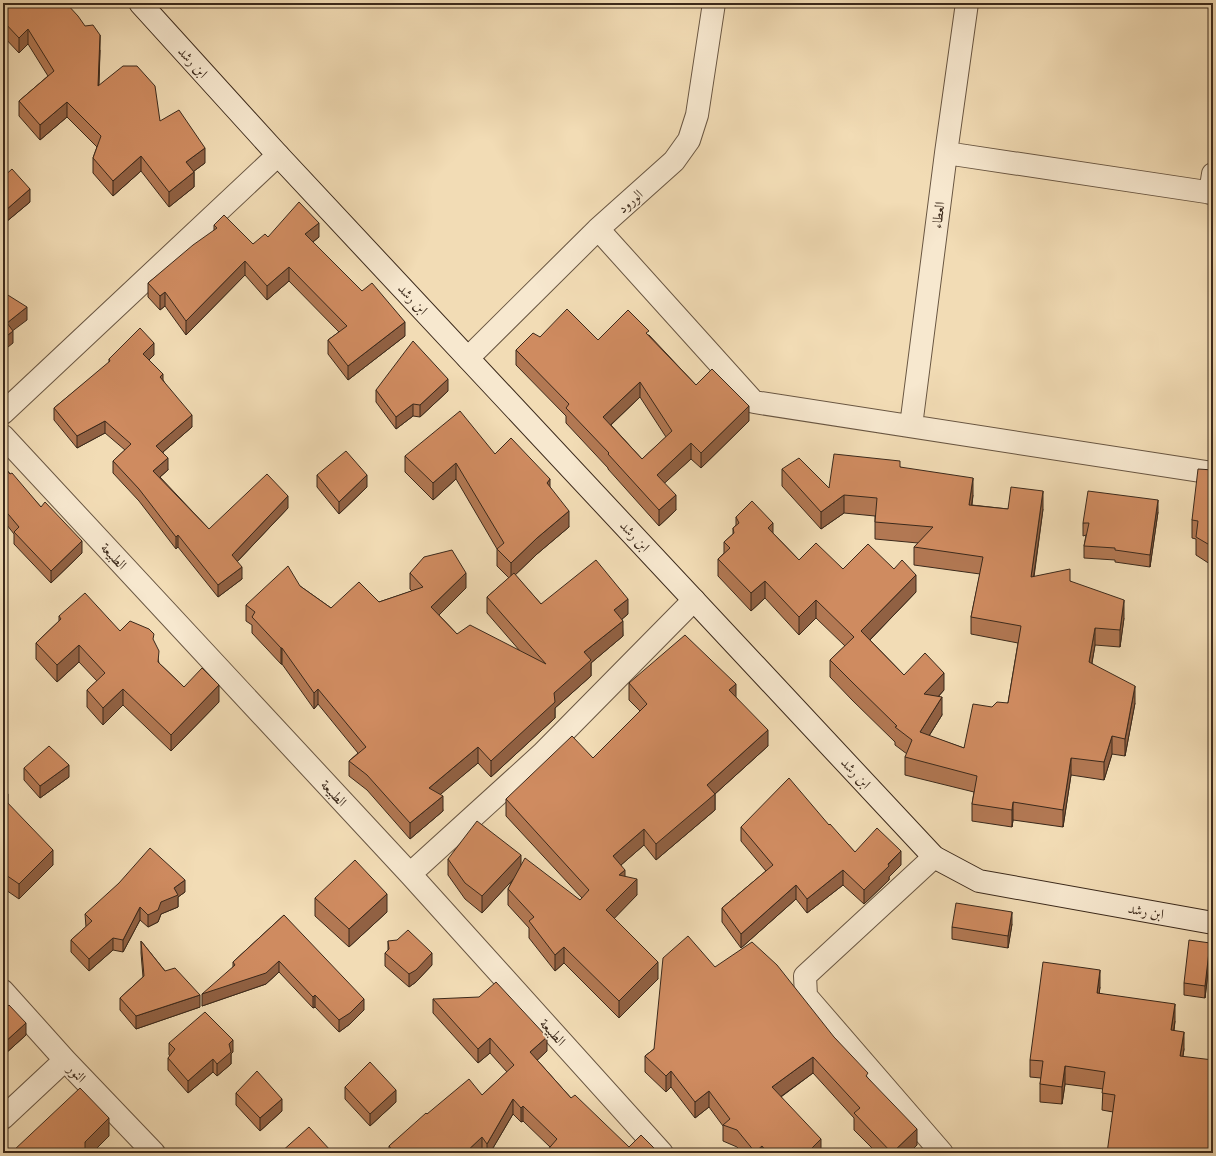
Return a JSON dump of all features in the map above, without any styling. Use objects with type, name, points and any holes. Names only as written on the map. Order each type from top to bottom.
[{"type":"street","name":"ابن رشد","points":[[140,3],[278,155],[934,857],[979,881],[1213,923]]},
{"type":"street","name":"الورود","points":[[468,358],[598,229],[674,161],[689,140],[696,115],[714,3]]},
{"type":"street","name":"العطاء","points":[[911,426],[946,152],[967,3]]},
{"type":"street","points":[[946,152],[1212,186]]},
{"type":"street","points":[[3,413],[278,155]]},
{"type":"street","points":[[598,229],[754,402],[1213,473]]},
{"type":"street","name":"الطبيعة","points":[[3,436],[410,874],[662,1153]]},
{"type":"street","points":[[410,874],[542,754],[694,600]]},
{"type":"street","points":[[934,857],[805,976],[806,996],[942,1153]]},
{"type":"street","name":"النور","points":[[3,991],[65,1060],[154,1153]]},
{"type":"street","points":[[3,1118],[65,1060]]},
{"type":"building","points":[[3,3],[66,3],[85,26],[93,25],[100,35],[98,86],[123,66],[137,66],[155,86],[160,121],[179,110],[205,148],[186,162],[194,172],[169,192],[141,156],[113,181],[93,158],[101,136],[67,102],[40,125],[19,101],[54,71],[28,29],[19,38],[3,21]]},
{"type":"building","points":[[12,169],[30,189],[6,210],[3,206],[3,177]]},
{"type":"building","points":[[299,202],[319,223],[305,234],[362,291],[372,283],[405,322],[348,366],[328,340],[347,326],[289,267],[267,286],[245,261],[186,321],[165,292],[160,296],[148,283],[193,245],[217,228],[214,225],[224,215],[253,244],[265,234],[268,237]]},
{"type":"building","points":[[3,292],[27,307],[7,323],[13,331],[3,339]]},
{"type":"building","points":[[567,309],[598,340],[628,310],[649,331],[646,333],[696,385],[712,369],[749,406],[701,453],[691,443],[657,475],[676,495],[659,510],[608,454],[609,453],[566,408],[569,404],[516,350],[533,333],[540,337]],"holes":[[[640,382],[672,431],[642,459],[603,417]]]},
{"type":"building","points":[[140,328],[154,343],[143,354],[163,374],[160,377],[192,415],[156,446],[168,458],[153,471],[209,529],[267,474],[288,496],[232,555],[242,567],[218,585],[178,535],[176,537],[139,489],[113,461],[131,444],[105,421],[77,436],[54,408],[110,361],[109,359]]},
{"type":"building","points":[[413,341],[448,379],[420,405],[413,404],[396,417],[376,390]]},
{"type":"building","points":[[460,411],[495,454],[511,438],[550,479],[547,483],[569,511],[537,538],[511,563],[497,549],[504,543],[456,463],[433,483],[405,456]]},
{"type":"building","points":[[346,451],[367,475],[339,502],[317,475]]},
{"type":"building","points":[[834,454],[900,461],[900,467],[973,478],[969,505],[1008,509],[1011,487],[1043,491],[1031,577],[1070,569],[1070,581],[1124,600],[1120,630],[1095,628],[1089,662],[1135,686],[1125,739],[1112,736],[1104,762],[1071,758],[1063,810],[1013,802],[1012,810],[972,804],[977,776],[905,757],[912,740],[895,727],[897,726],[830,660],[854,637],[816,600],[799,617],[765,581],[751,593],[718,559],[730,548],[724,542],[734,533],[733,528],[739,523],[736,517],[752,501],[773,523],[768,528],[799,560],[816,543],[843,569],[868,544],[894,569],[902,560],[916,575],[861,631],[904,675],[925,653],[944,673],[924,694],[942,697],[920,732],[964,748],[973,704],[992,707],[997,702],[1008,703],[1021,626],[971,617],[983,557],[914,547],[933,527],[875,522],[877,498],[844,495],[821,512],[782,469],[799,458],[829,488]]},
{"type":"building","points":[[3,466],[10,474],[12,473],[41,507],[45,502],[82,541],[51,571],[14,532],[19,527],[3,508]]},
{"type":"building","points":[[1198,469],[1213,470],[1213,547],[1196,537],[1198,521],[1192,520]]},
{"type":"building","points":[[1088,491],[1158,500],[1150,555],[1115,550],[1115,548],[1084,546],[1089,523],[1083,523]]},
{"type":"building","points":[[452,550],[466,573],[431,607],[457,634],[470,625],[546,664],[487,597],[514,573],[541,604],[596,560],[628,599],[614,610],[623,621],[584,652],[591,660],[554,693],[555,702],[491,761],[478,747],[429,788],[443,796],[410,823],[367,775],[349,761],[366,747],[318,689],[314,693],[282,648],[252,617],[255,612],[246,605],[288,566],[300,586],[331,608],[359,582],[379,602],[423,587],[410,573],[424,557]]},
{"type":"building","points":[[85,593],[120,631],[130,621],[149,629],[154,634],[153,639],[159,651],[158,662],[184,687],[202,668],[219,685],[171,735],[123,689],[103,708],[87,690],[105,673],[79,645],[57,665],[36,643],[61,619],[59,616]]},
{"type":"building","points":[[685,635],[736,684],[729,690],[768,730],[707,785],[715,794],[656,844],[644,829],[613,856],[625,870],[619,875],[637,879],[606,910],[658,962],[619,1001],[564,947],[555,955],[529,921],[534,917],[508,889],[525,858],[580,900],[589,890],[506,799],[572,736],[593,758],[647,704],[629,683]]},
{"type":"building","points":[[49,746],[69,765],[40,786],[24,768]]},
{"type":"building","points":[[789,778],[829,825],[830,824],[855,852],[877,828],[901,851],[888,864],[889,866],[864,890],[843,870],[807,899],[796,885],[741,934],[722,908],[773,865],[741,827]]},
{"type":"building","points":[[3,788],[8,794],[3,798]]},
{"type":"building","points":[[3,798],[53,850],[19,884],[3,873]]},
{"type":"building","points":[[477,821],[521,855],[482,896],[465,883],[448,859]]},
{"type":"building","points":[[150,848],[185,880],[174,888],[178,895],[161,902],[158,910],[148,915],[140,907],[123,940],[113,938],[89,959],[71,940],[92,921],[85,914],[119,883]]},
{"type":"building","points":[[355,860],[387,894],[349,929],[315,898]]},
{"type":"building","points":[[956,903],[1012,912],[1008,936],[952,927]]},
{"type":"building","points":[[284,915],[364,999],[350,1013],[339,1020],[315,995],[313,997],[279,961],[266,973],[202,994],[235,965],[233,962]]},
{"type":"building","points":[[408,930],[432,953],[416,970],[409,974],[385,953],[389,949],[388,941],[397,940]]},
{"type":"building","points":[[688,936],[715,967],[752,942],[777,965],[834,1037],[868,1073],[866,1076],[917,1129],[892,1153],[854,1113],[860,1108],[813,1057],[772,1087],[821,1139],[807,1153],[768,1153],[762,1146],[755,1152],[737,1130],[723,1125],[730,1119],[709,1091],[695,1102],[671,1071],[666,1076],[645,1056],[654,1049],[663,958]]},
{"type":"building","points":[[1189,940],[1210,943],[1205,986],[1184,983]]},
{"type":"building","points":[[141,941],[165,971],[175,968],[200,995],[136,1016],[120,998],[144,976]]},
{"type":"building","points":[[1043,962],[1100,970],[1097,993],[1175,1004],[1171,1030],[1184,1032],[1180,1056],[1213,1060],[1213,1153],[1107,1153],[1115,1095],[1102,1093],[1105,1072],[1065,1066],[1062,1087],[1040,1084],[1043,1061],[1030,1060]]},
{"type":"building","points":[[496,982],[547,1037],[530,1052],[571,1098],[575,1095],[629,1147],[641,1135],[659,1153],[545,1153],[557,1139],[523,1106],[521,1108],[513,1099],[487,1144],[482,1137],[465,1153],[395,1153],[389,1146],[426,1113],[427,1114],[469,1079],[482,1095],[514,1065],[490,1038],[478,1049],[433,999],[479,997]]},
{"type":"building","points":[[9,1005],[26,1023],[5,1042],[3,1040],[3,1010]]},
{"type":"building","points":[[205,1012],[233,1040],[229,1044],[231,1052],[217,1064],[213,1059],[188,1081],[168,1058],[175,1049],[169,1043]]},
{"type":"building","points":[[370,1062],[396,1090],[370,1114],[345,1087]]},
{"type":"building","points":[[257,1071],[282,1099],[260,1118],[236,1093]]},
{"type":"building","points":[[80,1088],[109,1118],[85,1142],[85,1148],[80,1153],[15,1153],[13,1151]]},
{"type":"building","points":[[309,1127],[331,1151],[329,1153],[280,1153]]}]
